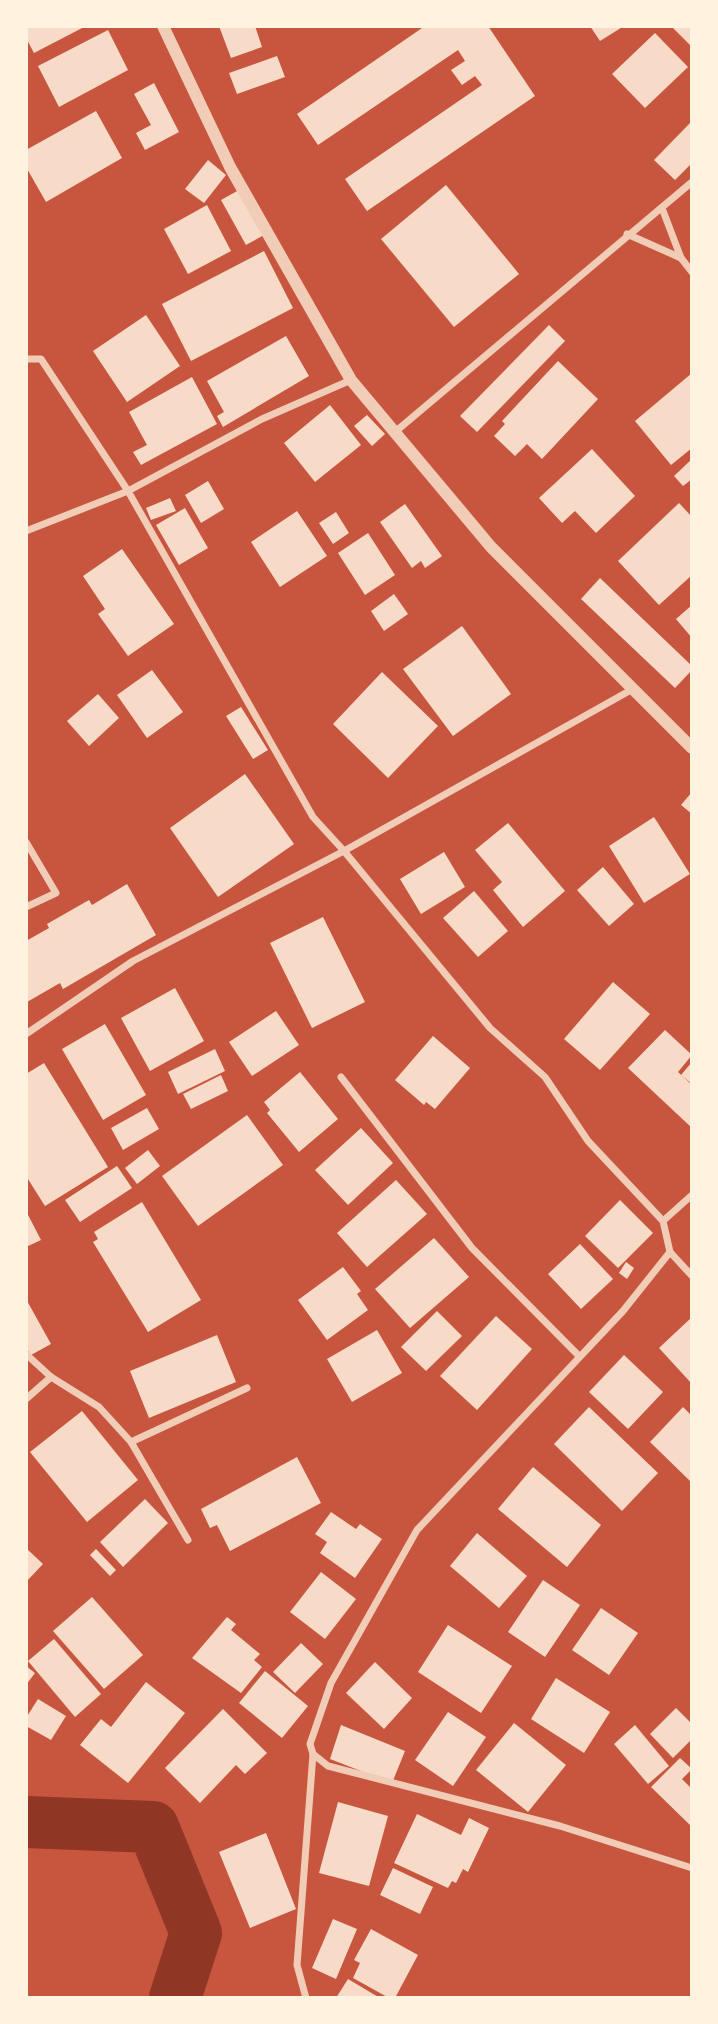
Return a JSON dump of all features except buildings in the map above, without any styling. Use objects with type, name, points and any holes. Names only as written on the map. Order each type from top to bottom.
[{"type":"street","points":[[163,26],[230,167],[351,380],[491,547],[631,690],[692,748]]},
{"type":"street","points":[[395,432],[626,234],[692,182]]},
{"type":"street","points":[[662,208],[681,258],[692,272]]},
{"type":"street","points":[[626,234],[681,258]]},
{"type":"street","points":[[26,359],[41,359],[128,491],[313,817],[490,1028],[545,1077],[588,1140],[663,1221],[670,1252],[692,1276]]},
{"type":"street","points":[[26,531],[128,491],[262,419],[351,380]]},
{"type":"street","points":[[26,1034],[133,961],[344,851],[631,690]]},
{"type":"street","points":[[26,842],[56,893],[26,907]]},
{"type":"street","points":[[341,1077],[472,1248],[579,1356]]},
{"type":"street","points":[[663,1221],[692,1195]]},
{"type":"street","points":[[306,1998],[297,1965],[313,1754],[310,1744],[331,1683],[417,1530],[623,1311],[670,1252]]},
{"type":"street","points":[[26,1354],[51,1377],[99,1407],[131,1442],[188,1541]]},
{"type":"street","points":[[26,1399],[51,1377]]},
{"type":"street","points":[[131,1442],[247,1388]]},
{"type":"street","points":[[313,1754],[328,1766],[560,1826],[692,1868]]},
{"type":"waterway","points":[[26,1822],[153,1827],[196,1933],[175,1998]]}]
